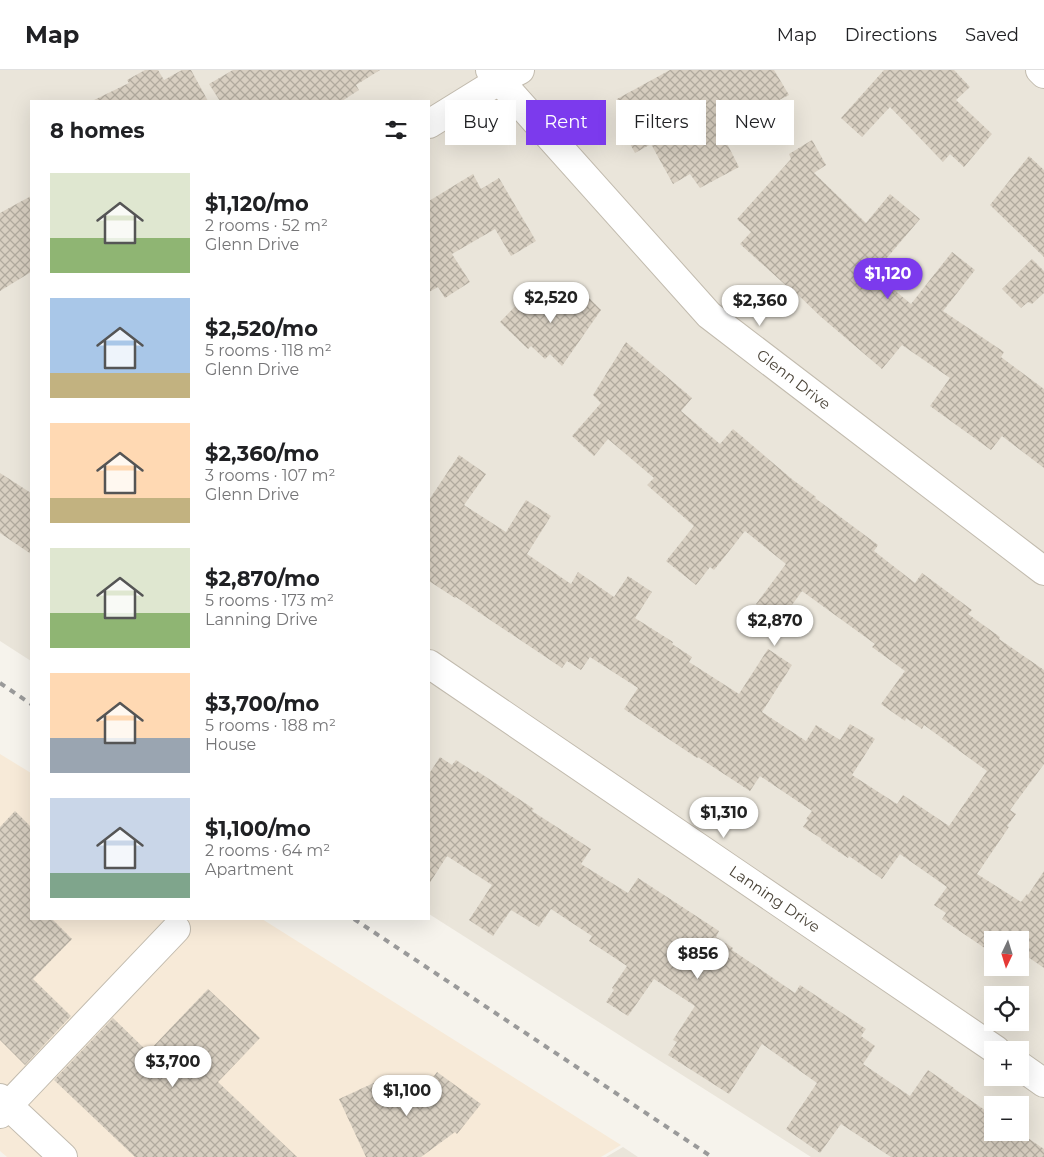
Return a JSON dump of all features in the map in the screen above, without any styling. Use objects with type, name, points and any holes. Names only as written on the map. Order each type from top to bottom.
[{"type":"street","points":[[1040,70],[1044,74]]},
{"type":"street","points":[[430,123],[503,73]]},
{"type":"street","name":"Glenn Drive","points":[[503,73],[708,315],[1044,571]]},
{"type":"street","name":"Lanning Drive","points":[[430,665],[984,1042]]},
{"type":"street","points":[[63,1157],[3,1106],[176,929]]},
{"type":"street","points":[[1029,1072],[1044,1083]]},
{"type":"shaded area","points":[[0,70],[1044,70],[1044,1157],[811,1157],[430,915],[430,100],[30,100],[30,660],[0,641]]},
{"type":"shaded area","points":[[0,754],[30,772],[30,920],[264,920],[621,1145],[601,1157],[7,1157],[0,1151]]},
{"type":"shaded area","points":[[623,1147],[638,1157],[606,1157]]},
{"type":"building","points":[[145,70],[158,70],[164,80],[182,70],[191,70],[207,100],[94,100],[129,83],[127,80]]},
{"type":"building","points":[[233,70],[380,70],[356,85],[359,90],[344,100],[219,100],[209,84]]},
{"type":"building","points":[[670,70],[774,70],[789,95],[779,100],[716,100],[716,145],[728,145],[739,167],[700,188],[690,174],[673,184],[652,145],[706,145],[706,100],[617,99]]},
{"type":"building","points":[[884,70],[954,70],[970,87],[956,100],[992,134],[964,167],[950,154],[943,162],[890,107],[862,137],[841,118]]},
{"type":"building","points":[[812,140],[826,165],[814,173],[866,223],[890,194],[920,219],[874,273],[911,304],[952,252],[975,270],[943,311],[1004,352],[1001,357],[1044,389],[1044,468],[1002,436],[991,450],[930,406],[950,378],[902,345],[882,369],[740,244],[751,232],[737,219],[791,159],[789,154]]},
{"type":"building","points":[[631,145],[649,145],[635,153]]},
{"type":"building","points":[[1029,156],[1044,170],[1044,257],[990,205]]},
{"type":"building","points":[[473,174],[481,189],[499,178],[536,241],[511,256],[495,229],[452,254],[470,282],[445,298],[438,287],[430,291],[430,200]]},
{"type":"building","points":[[30,197],[30,273],[0,291],[0,213]]},
{"type":"building","points":[[1032,259],[1044,271],[1044,293],[1032,304],[1028,302],[1021,308],[1002,289]]},
{"type":"building","points":[[536,285],[563,311],[582,291],[601,310],[562,366],[550,354],[545,359],[531,346],[528,349],[500,322]]},
{"type":"building","points":[[626,342],[692,398],[681,411],[720,444],[733,429],[815,498],[878,545],[874,551],[915,583],[922,573],[972,610],[968,614],[1000,637],[999,639],[1044,670],[1044,764],[1010,810],[1016,814],[977,874],[1021,902],[1044,871],[1044,968],[1029,958],[1029,931],[984,931],[984,948],[942,919],[946,913],[934,905],[947,887],[900,854],[882,879],[803,827],[812,811],[760,776],[750,791],[624,709],[638,688],[590,657],[581,670],[567,661],[562,668],[430,582],[430,498],[459,455],[486,474],[464,505],[506,532],[526,500],[551,516],[527,554],[571,584],[578,572],[614,597],[628,576],[652,592],[635,618],[673,642],[672,644],[692,657],[689,662],[739,694],[768,649],[792,665],[762,712],[806,741],[816,725],[840,740],[850,724],[875,739],[852,775],[897,804],[903,795],[949,826],[987,771],[924,725],[922,729],[906,718],[905,721],[881,704],[905,671],[872,647],[875,644],[802,591],[780,622],[756,604],[786,564],[745,531],[714,570],[710,567],[696,585],[666,561],[694,526],[647,485],[654,478],[608,439],[594,456],[572,436],[601,403],[593,395]]},
{"type":"building","points":[[0,473],[30,492],[30,553],[0,533]]},
{"type":"building","points":[[440,757],[452,765],[456,760],[476,773],[477,771],[534,809],[532,811],[591,849],[581,864],[628,893],[638,878],[719,931],[716,937],[795,993],[800,985],[866,1029],[861,1036],[875,1046],[863,1064],[910,1096],[928,1070],[984,1109],[984,1141],[1029,1141],[1029,1139],[1044,1149],[1044,1157],[891,1157],[841,1124],[820,1153],[786,1129],[817,1083],[762,1044],[729,1094],[668,1055],[677,1042],[673,1040],[695,1006],[654,979],[628,1016],[606,1002],[614,990],[612,988],[627,966],[589,941],[592,936],[551,909],[539,927],[511,910],[493,936],[469,920],[492,885],[447,856],[430,882],[430,772]]},
{"type":"building","points":[[15,811],[30,826],[30,920],[53,920],[72,939],[33,979],[71,1016],[25,1065],[0,1040],[0,827]]},
{"type":"building","points":[[208,989],[260,1038],[218,1082],[297,1157],[135,1157],[54,1080],[113,1018],[148,1052]]},
{"type":"building","points":[[437,1072],[481,1104],[457,1134],[455,1132],[421,1157],[366,1157],[339,1099],[391,1075],[408,1111]]},
{"type":"railway","points":[[0,683],[30,703]]},
{"type":"railway","points":[[356,920],[712,1157]]}]
